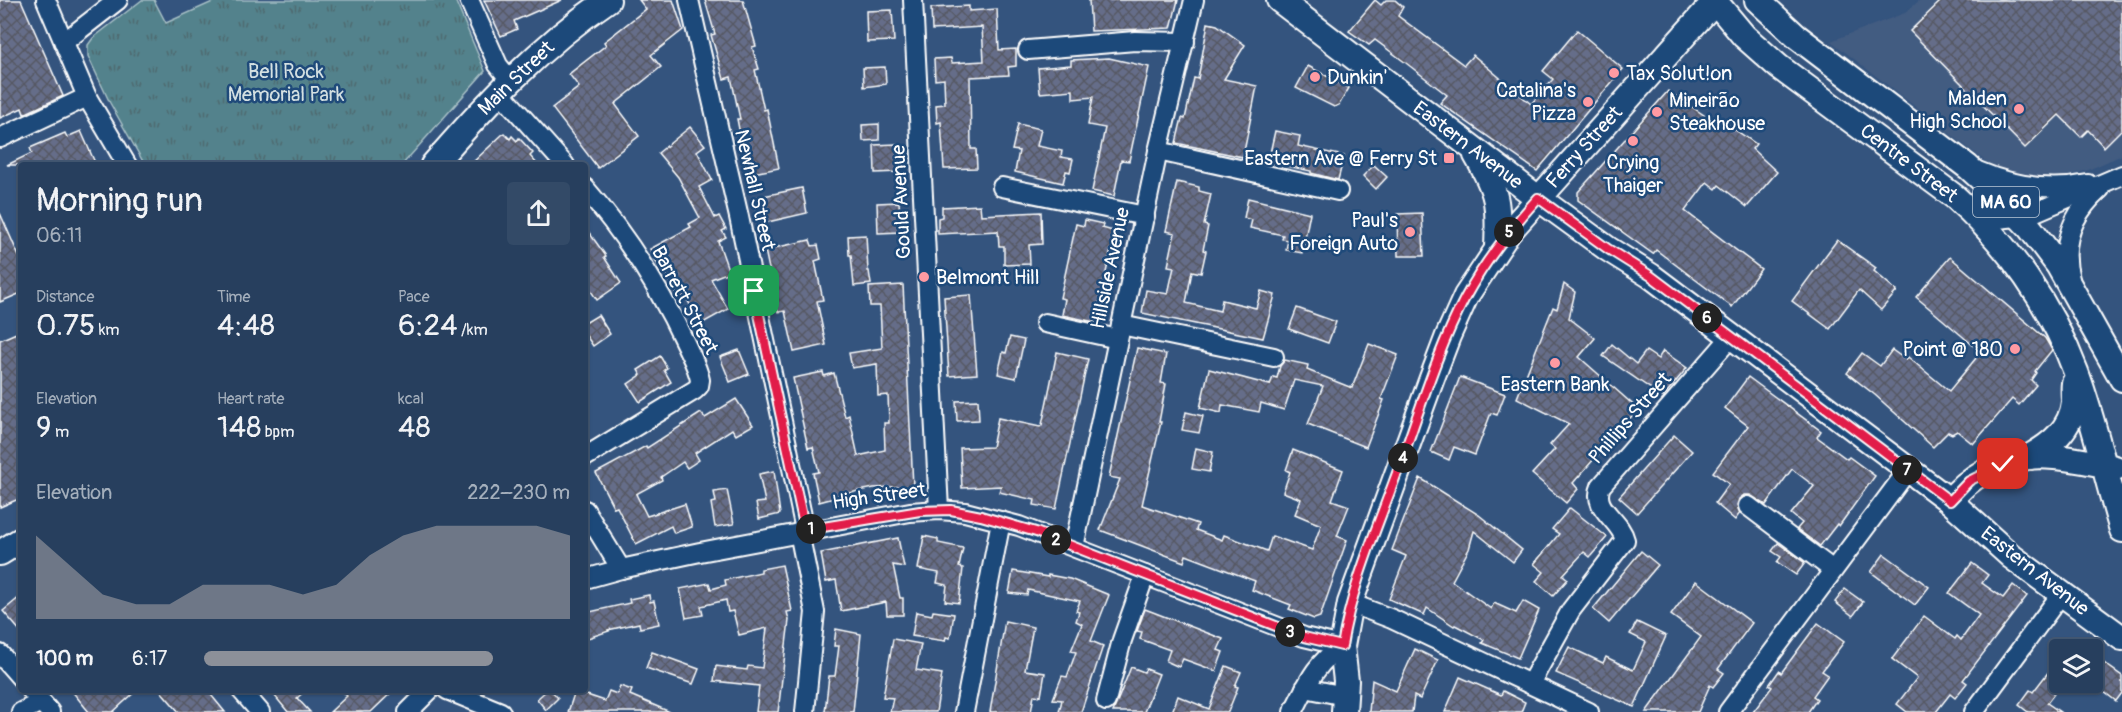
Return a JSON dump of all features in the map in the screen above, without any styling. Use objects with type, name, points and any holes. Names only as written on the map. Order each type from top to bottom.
[{"type":"main road","name":"Main Street","points":[[436,162],[505,86],[585,7],[608,0]]},
{"type":"main road","name":"Eastern Avenue","points":[[1279,0],[1538,198],[1608,249],[1651,276],[1950,501],[1995,543],[2122,638]]},
{"type":"main road","name":"Centre Street","points":[[1715,0],[1744,36],[1779,67],[1814,95],[1940,184],[1969,209],[2020,268],[2049,316],[2076,371],[2113,468],[2122,530]]},
{"type":"main road","name":"Ferry Street","points":[[1345,704],[1342,646],[1350,603],[1448,336],[1466,296],[1497,247],[1538,198],[1715,0]]},
{"type":"main road","name":"Centre Street","points":[[1757,0],[1839,71],[1968,167],[2020,218],[2049,251],[2078,297],[2122,379]]},
{"type":"main road","points":[[1472,148],[1491,181],[1496,196],[1499,211],[1497,247]]},
{"type":"main road","points":[[1950,501],[1969,481],[1998,466],[2029,457],[2050,444],[2068,425],[2074,403],[2076,371]]},
{"type":"main road","points":[[2029,457],[2054,457],[2113,468]]},
{"type":"main road","points":[[0,553],[18,542]]},
{"type":"street","points":[[46,0],[87,97],[125,162]]},
{"type":"street","points":[[64,42],[118,0]]},
{"type":"street","points":[[469,0],[505,86],[563,162]]},
{"type":"street","name":"Newhall Street","points":[[689,0],[738,217],[802,531],[815,612],[805,712]]},
{"type":"street","name":"Gould Avenue","points":[[914,0],[939,510]]},
{"type":"street","name":"Hillside Avenue","points":[[1074,547],[1158,152],[1194,0]]},
{"type":"street","points":[[1028,50],[1134,41],[1185,42]]},
{"type":"street","points":[[0,138],[87,97]]},
{"type":"street","points":[[1158,152],[1338,191]]},
{"type":"street","points":[[1968,167],[2002,181],[2040,188],[2082,185],[2122,175]]},
{"type":"street","points":[[1969,209],[1989,218],[2020,218],[2122,175]]},
{"type":"street","points":[[2078,297],[2066,258],[2069,234],[2077,214],[2087,202],[2099,190],[2122,175]]},
{"type":"street","points":[[1002,187],[1145,216]]},
{"type":"street","name":"Barrett Street","points":[[588,192],[612,221],[654,284],[676,324],[700,380],[697,389],[588,455]]},
{"type":"street","points":[[1045,323],[1119,332],[1274,357]]},
{"type":"street","name":"Phillips Street","points":[[1530,684],[1571,610],[1625,540],[1620,528],[1599,502],[1601,486],[1731,337]]},
{"type":"street","points":[[1728,712],[1908,470]]},
{"type":"street","points":[[1748,506],[1833,570]]},
{"type":"street","name":"High Street","points":[[588,578],[621,569],[802,531],[910,512],[939,510],[965,512],[1001,521],[1074,547],[1304,637],[1342,646]]},
{"type":"street","points":[[588,515],[621,569]]},
{"type":"street","points":[[964,712],[1001,521]]},
{"type":"street","points":[[1106,700],[1122,640],[1145,575]]},
{"type":"street","points":[[1974,712],[2062,593]]},
{"type":"street","points":[[1350,603],[1392,619],[1589,712]]},
{"type":"street","points":[[1293,712],[1325,657],[1342,646]]},
{"type":"street","points":[[0,654],[18,675]]},
{"type":"street","points":[[1305,688],[1345,704]]},
{"type":"street","points":[[244,693],[260,712]]},
{"type":"street","points":[[408,712],[427,693]]},
{"type":"street","points":[[454,693],[501,712]]},
{"type":"street","points":[[21,712],[41,701]]},
{"type":"shaded area","name":"Malden High School","points":[[1920,0],[2122,0],[2122,155],[2088,170],[2057,179],[2043,180],[2014,176],[1985,161],[1831,41],[1905,13]]},
{"type":"green space","name":"Bell Rock Memorial Park","points":[[142,0],[154,0],[166,23],[217,0],[455,0],[485,71],[405,162],[143,162],[110,103],[88,56],[88,45],[93,38]]},
{"type":"building","points":[[0,0],[21,0],[63,96],[24,114],[22,108],[0,118]]},
{"type":"building","points":[[484,0],[562,0],[514,21],[517,29],[501,36]]},
{"type":"building","points":[[639,0],[673,0],[683,30],[651,55],[661,67],[615,104],[639,136],[598,168],[552,108],[579,87],[569,74],[606,45],[604,42],[646,9]]},
{"type":"building","points":[[705,0],[743,0],[756,46],[752,47],[759,69],[755,70],[764,110],[767,109],[779,168],[748,174],[731,77],[724,79],[711,35],[715,34]]},
{"type":"building","points":[[1089,0],[1178,0],[1171,28],[1091,31]]},
{"type":"building","points":[[1375,0],[1381,5],[1386,0],[1395,0],[1403,7],[1398,16],[1464,65],[1473,55],[1531,104],[1553,79],[1543,71],[1577,30],[1623,69],[1537,171],[1440,103],[1447,95],[1406,63],[1375,40],[1369,45],[1349,31]]},
{"type":"building","name":"Malden High School","points":[[1942,0],[2122,0],[2122,129],[2104,147],[2088,130],[2081,137],[2059,115],[2025,148],[1910,31]]},
{"type":"building","points":[[969,6],[969,11],[997,9],[999,50],[1016,49],[1016,66],[1008,67],[1009,75],[970,77],[971,149],[976,149],[977,168],[944,169],[941,122],[937,123],[936,105],[945,104],[944,79],[935,80],[934,59],[951,58],[952,63],[984,61],[982,27],[932,30],[931,8]]},
{"type":"building","points":[[892,10],[894,41],[867,42],[866,11]]},
{"type":"building","points":[[1208,23],[1217,25],[1245,45],[1224,79],[1257,86],[1243,157],[1176,143],[1182,118],[1185,119],[1194,78],[1198,79]]},
{"type":"building","points":[[1109,58],[1149,67],[1129,161],[1121,160],[1114,196],[1092,191],[1105,128],[1088,125],[1093,97],[1073,99],[1073,90],[1040,93],[1038,68],[1071,65],[1071,60]]},
{"type":"building","name":"Dunkin'","points":[[1308,66],[1349,88],[1339,105],[1334,107],[1296,88]]},
{"type":"building","points":[[885,67],[886,84],[864,87],[863,68]]},
{"type":"building","points":[[1668,91],[1719,125],[1722,121],[1756,144],[1752,149],[1777,172],[1747,207],[1719,185],[1716,189],[1707,182],[1685,211],[1761,269],[1732,307],[1656,250],[1653,254],[1578,200],[1578,192]]},
{"type":"building","points":[[879,124],[879,140],[863,141],[862,125]]},
{"type":"building","points":[[1018,124],[1041,129],[1037,146],[1062,151],[1061,157],[1073,159],[1070,172],[1066,171],[1063,183],[1015,172],[1019,151],[1012,150]]},
{"type":"building","points":[[690,127],[705,145],[697,151],[712,180],[699,187],[715,218],[719,216],[726,229],[722,231],[726,237],[718,241],[729,272],[711,279],[728,309],[701,324],[685,296],[680,299],[650,249],[691,227],[689,224],[700,218],[678,177],[658,153]]},
{"type":"building","points":[[81,131],[95,162],[18,162],[18,165],[7,165],[32,153],[30,148],[65,133],[67,137]]},
{"type":"building","points":[[1275,131],[1300,136],[1298,146],[1344,156],[1338,180],[1311,173],[1311,171],[1268,162]]},
{"type":"building","points":[[504,133],[510,139],[512,136],[517,141],[519,138],[533,153],[530,156],[535,162],[473,162]]},
{"type":"building","points":[[897,144],[898,172],[875,173],[874,145]]},
{"type":"building","points":[[1374,165],[1387,177],[1376,189],[1363,176]]},
{"type":"building","points":[[1177,182],[1199,187],[1199,191],[1211,194],[1204,225],[1208,226],[1201,273],[1192,271],[1186,303],[1220,311],[1222,300],[1256,308],[1261,291],[1275,295],[1263,338],[1142,313],[1146,290],[1168,294],[1174,267],[1168,266],[1175,233],[1166,231]]},
{"type":"building","points":[[802,188],[807,213],[759,224],[754,198]]},
{"type":"building","points":[[1248,198],[1310,213],[1302,253],[1286,250],[1288,240],[1282,239],[1283,235],[1250,228],[1252,220],[1244,218]]},
{"type":"building","points":[[899,202],[901,232],[878,233],[877,203]]},
{"type":"building","points":[[980,205],[981,215],[1041,212],[1042,244],[1029,245],[1030,264],[1004,265],[1004,246],[999,246],[998,231],[938,234],[938,218],[942,217],[942,207]]},
{"type":"building","points":[[0,213],[18,254],[18,294],[0,302]]},
{"type":"building","points":[[1422,213],[1424,256],[1398,256],[1397,214]]},
{"type":"building","points":[[1085,220],[1103,224],[1102,228],[1117,232],[1095,322],[1062,315],[1065,299],[1060,298],[1076,224],[1084,226]]},
{"type":"building","points":[[588,231],[606,256],[604,257],[621,283],[597,300],[588,286]]},
{"type":"building","points":[[866,235],[871,284],[854,286],[848,236]]},
{"type":"building","points":[[810,240],[812,246],[818,245],[821,259],[815,261],[823,300],[817,301],[826,345],[794,352],[785,311],[778,312],[765,250]]},
{"type":"building","points":[[1837,240],[1876,268],[1874,271],[1897,291],[1881,310],[1859,290],[1830,329],[1792,301]]},
{"type":"building","name":"Point @ 180","points":[[1950,257],[2045,338],[2052,350],[2035,371],[2031,380],[2036,385],[2019,405],[2012,399],[1973,444],[1957,431],[1952,434],[1948,432],[1933,447],[1847,373],[1862,353],[1880,366],[1892,350],[1906,360],[1908,357],[1949,391],[1981,352],[1916,297]]},
{"type":"building","points":[[1564,284],[1575,292],[1569,318],[1595,338],[1579,357],[1638,409],[1573,483],[1578,489],[1566,503],[1532,474],[1555,449],[1550,445],[1569,424],[1517,398],[1553,307],[1557,309]]},
{"type":"building","points":[[903,285],[913,486],[874,488],[838,495],[838,497],[819,502],[813,473],[819,472],[813,447],[808,448],[793,378],[823,372],[824,376],[834,373],[845,417],[849,415],[858,456],[885,450],[884,423],[889,423],[888,395],[878,396],[877,364],[852,368],[849,353],[882,348],[880,306],[870,306],[869,287]]},
{"type":"building","points":[[971,295],[977,374],[949,376],[944,297]]},
{"type":"building","points":[[1297,308],[1336,322],[1328,343],[1289,329]]},
{"type":"building","points":[[598,315],[610,334],[593,346],[588,338],[588,321]]},
{"type":"building","points":[[18,332],[18,499],[0,507],[0,340]]},
{"type":"building","points":[[1010,337],[1024,340],[1016,378],[998,374],[1003,352],[1006,353]]},
{"type":"building","points":[[1369,344],[1398,355],[1366,447],[1308,424],[1323,386],[1294,380],[1284,410],[1261,403],[1259,412],[1222,405],[1221,413],[1200,408],[1209,369],[1270,385],[1273,377],[1277,378],[1280,366],[1285,360],[1308,365],[1307,370],[1352,388]]},
{"type":"building","points":[[1612,344],[1636,364],[1646,351],[1658,359],[1663,351],[1687,368],[1663,397],[1603,356]]},
{"type":"building","points":[[1137,348],[1166,354],[1161,383],[1166,384],[1159,422],[1161,422],[1142,505],[1198,524],[1196,530],[1222,540],[1224,535],[1267,551],[1272,536],[1312,550],[1321,525],[1295,514],[1301,499],[1283,492],[1290,472],[1286,470],[1293,450],[1343,470],[1332,500],[1349,506],[1337,536],[1347,540],[1320,617],[1314,619],[1289,609],[1291,605],[1252,590],[1255,581],[1186,555],[1184,562],[1100,530],[1120,479],[1109,477]]},
{"type":"building","points":[[739,350],[749,374],[730,382],[720,357]]},
{"type":"building","points":[[1057,352],[1088,359],[1056,509],[1034,505],[1035,500],[999,492],[1001,486],[962,488],[960,448],[992,447],[998,418],[1040,427],[1042,425]]},
{"type":"building","points":[[660,356],[671,382],[640,402],[628,384],[641,375],[638,370]]},
{"type":"building","points":[[1460,377],[1505,394],[1497,415],[1491,413],[1475,455],[1454,447],[1449,460],[1431,452]]},
{"type":"building","points":[[1748,377],[1821,431],[1817,437],[1875,476],[1839,526],[1837,524],[1820,546],[1797,529],[1802,523],[1791,514],[1814,486],[1792,469],[1766,505],[1750,495],[1744,495],[1739,499],[1737,505],[1740,513],[1735,520],[1715,503],[1729,484],[1713,472],[1748,426],[1725,408]]},
{"type":"building","points":[[736,399],[753,425],[736,435],[732,429],[695,453],[699,460],[687,468],[683,462],[661,477],[662,480],[636,494],[647,516],[685,504],[692,527],[674,533],[671,526],[636,544],[596,473],[646,446],[647,448],[701,413],[705,418]]},
{"type":"building","points":[[978,400],[979,420],[957,421],[956,401]]},
{"type":"building","points":[[1186,412],[1203,416],[1199,433],[1182,430]]},
{"type":"building","points":[[1674,435],[1692,451],[1637,513],[1619,497]]},
{"type":"building","points":[[1196,448],[1213,452],[1209,472],[1192,469]]},
{"type":"building","points":[[774,471],[780,514],[759,519],[756,503],[765,502],[759,474]]},
{"type":"building","points":[[1420,478],[1479,515],[1522,550],[1513,562],[1474,531],[1469,549],[1452,581],[1491,609],[1494,603],[1516,613],[1523,601],[1539,610],[1518,658],[1482,643],[1484,640],[1454,626],[1427,608],[1424,615],[1389,599],[1406,556],[1392,550]]},
{"type":"building","points":[[727,490],[734,524],[715,527],[711,503],[716,502],[714,492]]},
{"type":"building","points":[[1570,508],[1607,537],[1590,557],[1584,552],[1563,575],[1568,579],[1553,596],[1536,581],[1544,572],[1534,564],[1559,534],[1552,529]]},
{"type":"building","points":[[924,536],[938,539],[938,543],[963,548],[959,567],[963,568],[959,603],[945,601],[947,585],[937,583],[939,573],[918,569]]},
{"type":"building","points":[[898,538],[904,567],[893,565],[900,598],[903,598],[903,615],[887,615],[886,602],[841,611],[836,580],[826,582],[821,553]]},
{"type":"building","points":[[1778,543],[1805,563],[1796,575],[1777,562],[1781,557],[1772,551]]},
{"type":"building","points":[[1641,551],[1658,565],[1609,623],[1593,609]]},
{"type":"building","points":[[1884,554],[1929,587],[1915,605],[1871,572]]},
{"type":"building","points":[[1972,563],[1988,575],[1982,583],[2003,598],[2013,585],[2027,596],[1963,680],[1967,683],[1955,698],[1950,694],[1936,712],[1907,712],[1897,704],[1917,678],[1892,659],[1924,616],[1955,639],[1957,636],[1961,640],[1979,615],[1949,593]]},
{"type":"building","points":[[782,565],[792,611],[787,612],[789,620],[778,712],[756,712],[759,686],[714,681],[716,666],[747,670],[748,666],[762,668],[767,628],[739,635],[733,611],[728,612],[726,600],[701,606],[703,615],[686,618],[680,589],[709,583],[711,589],[726,585],[725,580]]},
{"type":"building","points":[[1013,571],[1070,579],[1109,595],[1091,641],[1103,646],[1081,712],[1059,712],[1062,700],[1053,699],[1062,676],[1067,677],[1076,652],[1071,651],[1082,624],[1076,621],[1079,612],[1076,611],[1080,601],[1028,590],[1027,595],[1009,593]]},
{"type":"building","points":[[1696,581],[1752,623],[1718,669],[1724,673],[1713,687],[1710,685],[1698,712],[1646,712],[1701,637],[1671,615]]},
{"type":"building","points":[[1845,589],[1863,602],[1853,616],[1835,602]]},
{"type":"building","points":[[649,595],[650,602],[654,601],[659,624],[640,628],[639,623],[608,630],[588,638],[588,612],[630,603],[629,599]]},
{"type":"building","points":[[18,598],[18,628],[3,611]]},
{"type":"building","points":[[1145,609],[1223,639],[1218,650],[1223,652],[1216,671],[1183,659],[1179,667],[1166,661],[1170,650],[1140,639],[1142,632],[1137,631]]},
{"type":"building","points":[[933,611],[954,614],[950,638],[946,637],[945,641],[912,636],[916,612],[932,615]]},
{"type":"building","points":[[1005,621],[1033,627],[1025,670],[1045,673],[1041,696],[1034,695],[1031,712],[990,712]]},
{"type":"building","points":[[1637,622],[1666,636],[1634,707],[1556,673],[1569,647],[1603,663],[1606,657],[1633,670],[1646,642],[1630,634]]},
{"type":"building","points":[[1818,623],[1844,642],[1822,671],[1828,675],[1813,696],[1817,699],[1808,712],[1753,712],[1772,687],[1769,685],[1779,671],[1781,673]]},
{"type":"building","points":[[836,629],[861,634],[853,712],[825,712],[829,676],[835,676],[839,646],[834,646]]},
{"type":"building","points":[[893,639],[921,644],[916,670],[942,674],[936,712],[890,712],[893,698],[883,697]]},
{"type":"building","points":[[1415,649],[1438,660],[1420,699],[1414,696],[1412,712],[1369,712],[1372,680],[1396,691]]},
{"type":"building","points":[[652,652],[699,669],[693,684],[646,668]]},
{"type":"building","points":[[2103,662],[2122,676],[2122,693],[2116,701],[2103,691]]},
{"type":"building","points":[[1226,666],[1241,672],[1228,712],[1172,712],[1178,696],[1209,709]]},
{"type":"building","points":[[1131,667],[1159,674],[1144,712],[1113,712]]},
{"type":"building","points":[[2049,671],[2049,693],[2055,693],[2047,703],[2060,712],[2028,712],[2019,705],[2030,690],[2033,692]]},
{"type":"building","points":[[1460,677],[1501,695],[1503,691],[1525,702],[1521,712],[1445,712]]},
{"type":"building","points":[[620,686],[632,690],[630,695],[670,712],[568,712],[574,693],[605,701],[609,691],[617,694]]},
{"type":"building","points":[[73,693],[134,693],[113,712],[89,712]]},
{"type":"building","points":[[163,693],[209,693],[225,712],[179,712]]},
{"type":"building","points":[[272,693],[303,693],[297,698],[310,712],[288,712]]},
{"type":"building","points":[[344,693],[391,693],[371,712],[330,712],[347,696]]},
{"type":"building","points":[[544,693],[554,693],[558,698],[546,710],[537,699]]},
{"type":"place","name":"Tax Solut!on","points":[[1614,73]]},
{"type":"place","name":"Dunkin'","points":[[1315,77]]},
{"type":"place","name":"Catalina's Pizza","points":[[1588,102]]},
{"type":"place","name":"Malden High School","points":[[2019,109]]},
{"type":"place","name":"Mineirão Steakhouse","points":[[1657,112]]},
{"type":"place","name":"Crying Thaiger","points":[[1633,141]]},
{"type":"place","name":"Eastern Ave @ Ferry St","points":[[1449,158]]},
{"type":"place","name":"Paul's Foreign Auto","points":[[1410,232]]},
{"type":"place","name":"Belmont Hill","points":[[924,277]]},
{"type":"place","name":"Point @ 180","points":[[2015,349]]},
{"type":"place","name":"Eastern Bank","points":[[1555,363]]},
{"type":"route","points":[[754,291],[805,530],[910,512],[939,510],[965,512],[1036,532],[1304,637],[1342,646],[1350,603],[1456,316],[1497,247],[1538,198],[1608,249],[1651,276],[1950,501],[1969,481],[2003,464]]}]
